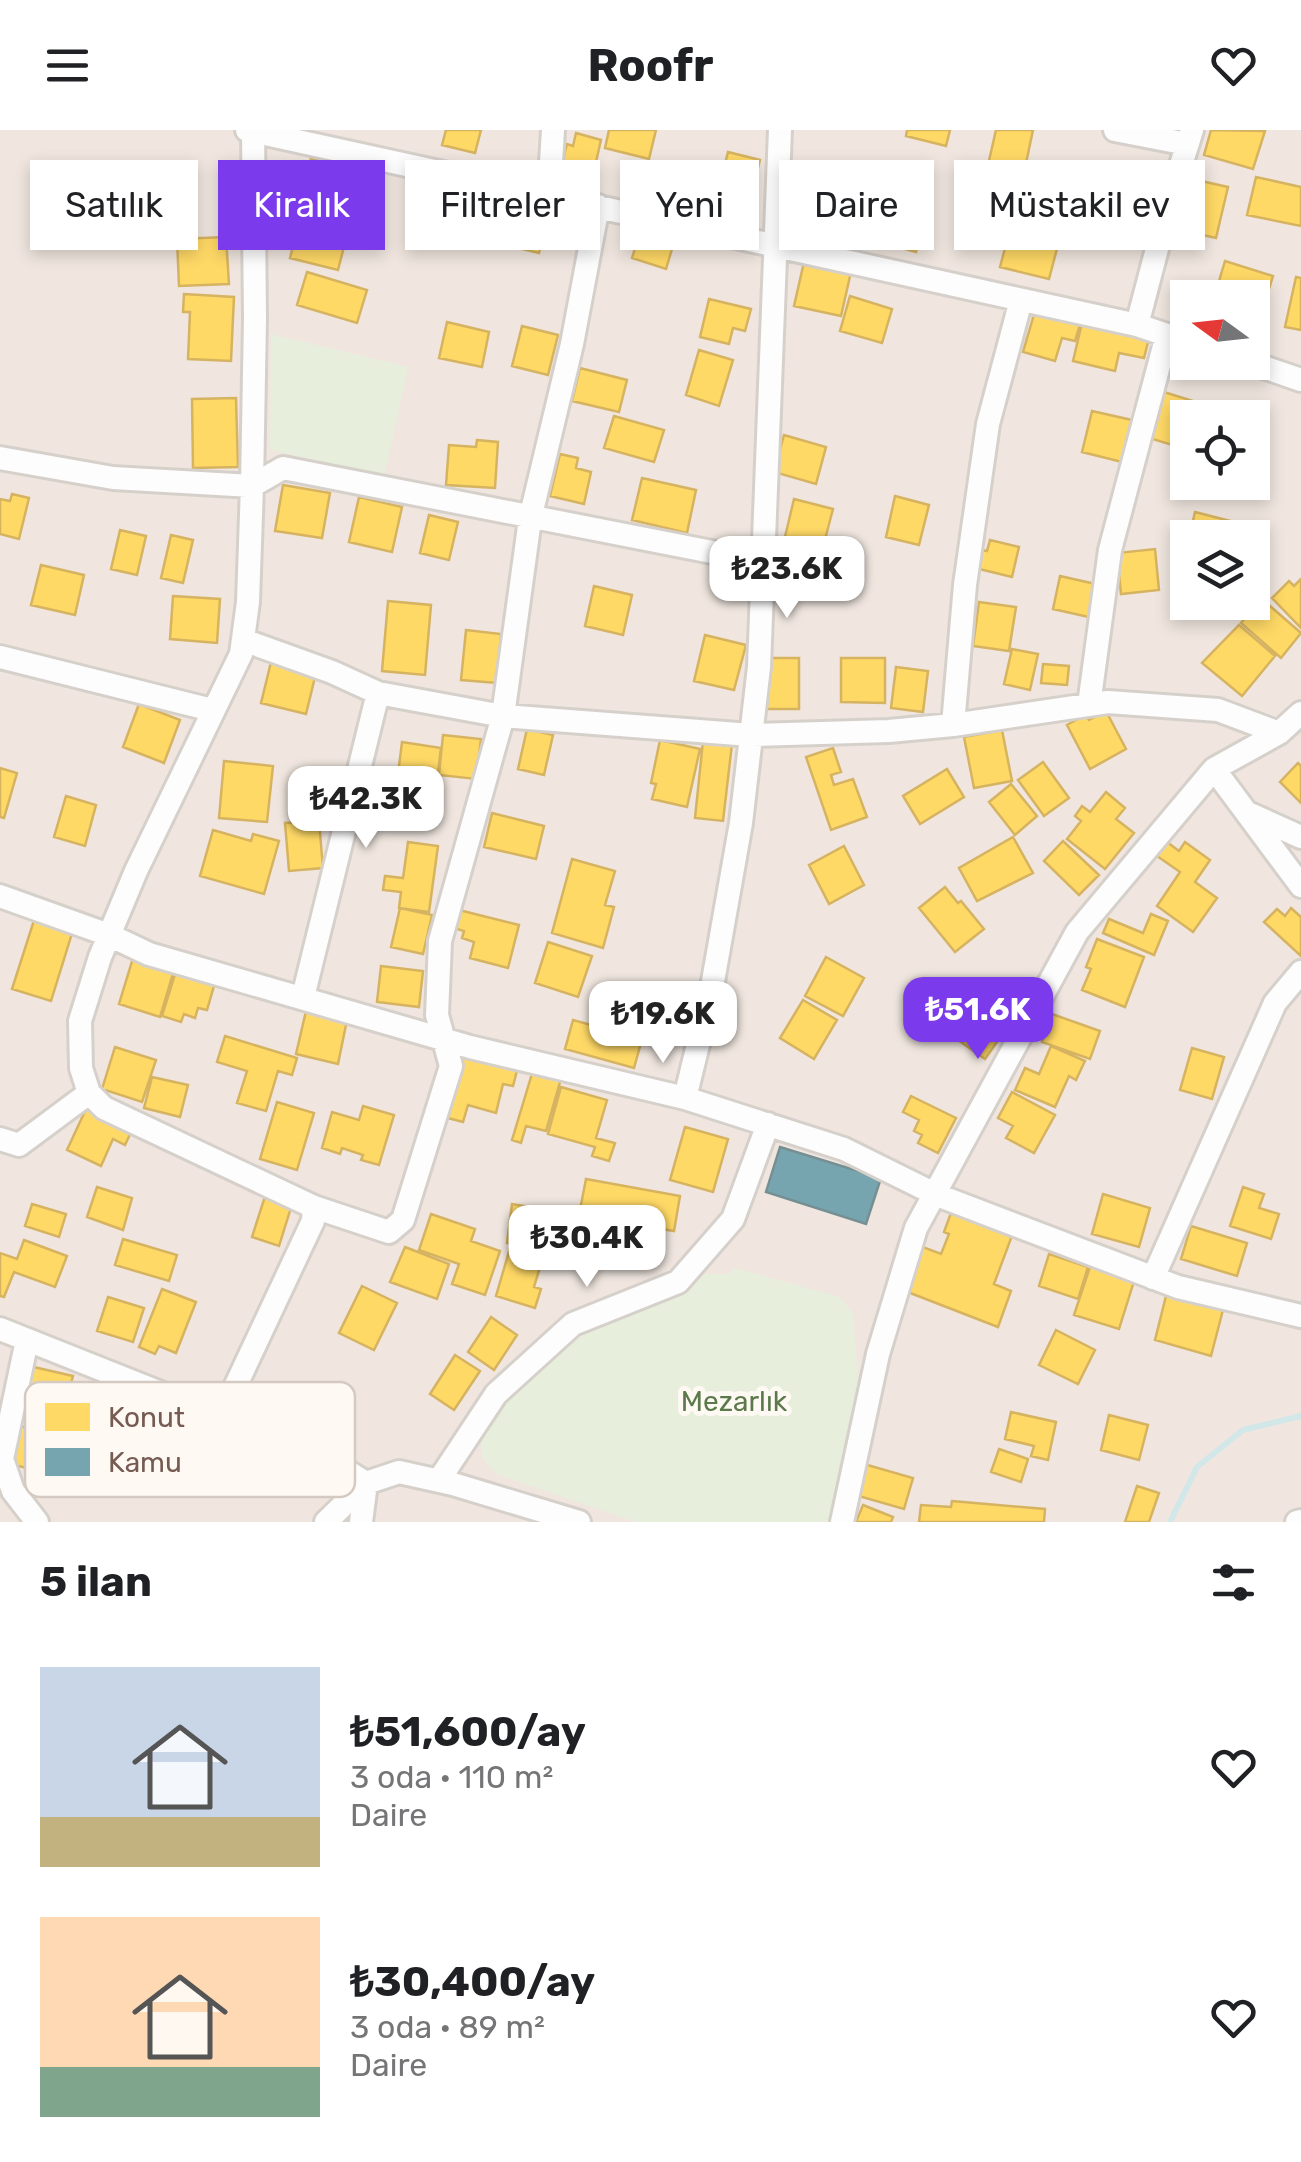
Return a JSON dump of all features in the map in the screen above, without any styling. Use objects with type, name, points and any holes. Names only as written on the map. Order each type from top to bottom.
[{"type":"street","points":[[551,160],[553,130]]},
{"type":"street","points":[[685,1098],[712,988],[741,824],[759,667],[780,130]]},
{"type":"street","points":[[1116,130],[1190,137],[1168,203],[1137,325]]},
{"type":"street","points":[[405,164],[251,131],[255,318],[252,486],[248,602],[241,654],[109,936],[80,1020],[81,1068],[88,1093],[104,1108],[314,1206],[389,1232],[403,1220],[451,1066],[437,1015],[440,941],[502,716],[530,519],[572,344],[590,250]]},
{"type":"street","points":[[600,206],[1137,325],[1170,336]]},
{"type":"street","points":[[953,725],[966,585],[988,424],[1021,300]]},
{"type":"street","points":[[1089,705],[1110,550],[1170,360]]},
{"type":"street","points":[[1270,369],[1301,380]]},
{"type":"street","points":[[0,458],[113,478],[252,486],[283,468],[763,562]]},
{"type":"street","points":[[243,640],[332,672],[378,694],[502,716],[751,736],[953,725],[1108,702],[1218,710],[1279,733]]},
{"type":"street","points":[[0,656],[212,710]]},
{"type":"street","points":[[303,996],[378,694]]},
{"type":"street","points":[[842,1522],[878,1354],[916,1228],[937,1196],[1078,932],[1214,769],[1279,733],[1301,713]]},
{"type":"street","points":[[1214,769],[1301,886]]},
{"type":"street","points":[[1246,812],[1301,837]]},
{"type":"street","points":[[0,896],[149,954],[444,1039],[685,1098],[768,1124],[844,1149],[937,1196],[1153,1278],[1301,1316]]},
{"type":"street","points":[[1153,1278],[1275,1003],[1301,972]]},
{"type":"street","points":[[0,1139],[19,1145],[88,1093]]},
{"type":"street","points":[[439,1480],[496,1394],[572,1324],[678,1282],[732,1219],[768,1124]]},
{"type":"street","points":[[237,1382],[313,1221],[314,1206]]},
{"type":"street","points":[[0,1329],[133,1382]]},
{"type":"street","points":[[27,1340],[2,1459],[12,1492],[37,1522]]},
{"type":"street","points":[[355,1494],[366,1483],[398,1472],[439,1480],[579,1522]]},
{"type":"street","points":[[355,1476],[366,1483]]},
{"type":"street","points":[[361,1522],[366,1483]]},
{"type":"street","points":[[326,1522],[352,1497]]},
{"type":"shaded area","points":[[0,130],[1301,130],[1301,1522],[0,1522]]},
{"type":"green space","points":[[271,334],[408,367],[384,476],[270,450]]},
{"type":"green space","name":"Mezarlık","points":[[735,1268],[839,1297],[853,1313],[858,1382],[846,1482],[832,1522],[636,1522],[496,1474],[483,1459],[480,1438],[508,1395],[539,1361],[589,1331],[666,1301],[705,1274],[727,1274]]},
{"type":"building: Konut","points":[[446,130],[481,130],[475,153],[442,145]]},
{"type":"building: Konut","points":[[609,130],[656,130],[649,159],[605,148]]},
{"type":"building: Konut","points":[[907,130],[950,130],[946,146],[906,136]]},
{"type":"building: Konut","points":[[996,130],[1033,130],[1027,160],[989,160]]},
{"type":"building: Konut","points":[[1211,130],[1265,131],[1253,169],[1204,155]]},
{"type":"building: Konut","points":[[576,133],[601,140],[596,160],[563,160],[567,144],[573,146]]},
{"type":"building: Konut","points":[[728,152],[760,160],[759,164],[759,160],[726,160]]},
{"type":"building: Konut","points":[[1256,177],[1301,187],[1301,226],[1247,215]]},
{"type":"building: Konut","points":[[1205,182],[1228,187],[1216,238],[1205,236]]},
{"type":"building: Konut","points":[[218,237],[218,250],[227,250],[229,284],[179,286],[177,250],[198,250],[198,238]]},
{"type":"building: Konut","points":[[292,250],[343,250],[338,270],[290,258]]},
{"type":"building: Konut","points":[[634,250],[672,250],[666,269],[632,258]]},
{"type":"building: Konut","points":[[1004,250],[1057,250],[1049,279],[1000,267]]},
{"type":"building: Konut","points":[[1225,261],[1273,276],[1270,286],[1270,280],[1219,280]]},
{"type":"building: Konut","points":[[804,262],[851,272],[841,316],[794,306]]},
{"type":"building: Konut","points":[[307,272],[367,290],[357,323],[297,305]]},
{"type":"building: Konut","points":[[1296,277],[1301,278],[1301,330],[1285,327]]},
{"type":"building: Konut","points":[[184,294],[234,297],[231,361],[188,359],[190,312],[183,312]]},
{"type":"building: Konut","points":[[850,296],[892,309],[882,343],[840,331]]},
{"type":"building: Konut","points":[[709,299],[751,309],[745,331],[733,328],[729,344],[700,337]]},
{"type":"building: Konut","points":[[1035,311],[1080,324],[1075,341],[1062,338],[1055,361],[1023,352]]},
{"type":"building: Konut","points":[[447,322],[489,332],[482,367],[439,358]]},
{"type":"building: Konut","points":[[1082,323],[1149,338],[1144,358],[1119,353],[1115,371],[1073,361]]},
{"type":"building: Konut","points":[[522,326],[558,335],[548,375],[512,366]]},
{"type":"building: Konut","points":[[699,350],[733,360],[719,406],[686,395]]},
{"type":"building: Konut","points":[[580,368],[627,380],[619,412],[572,401]]},
{"type":"building: Konut","points":[[1164,392],[1190,400],[1170,400],[1170,444],[1149,438]]},
{"type":"building: Konut","points":[[236,398],[238,467],[193,468],[192,399]]},
{"type":"building: Konut","points":[[1092,411],[1132,420],[1122,462],[1082,452]]},
{"type":"building: Konut","points":[[614,416],[664,430],[654,462],[604,448]]},
{"type":"building: Konut","points":[[784,435],[826,447],[816,484],[774,472]]},
{"type":"building: Konut","points":[[477,440],[498,442],[495,488],[446,485],[449,445],[476,447]]},
{"type":"building: Konut","points":[[560,454],[578,458],[576,468],[591,472],[584,504],[550,496]]},
{"type":"building: Konut","points":[[642,478],[696,490],[687,533],[632,520]]},
{"type":"building: Konut","points":[[283,485],[330,493],[322,538],[275,531]]},
{"type":"building: Konut","points":[[12,494],[29,498],[19,539],[0,534],[0,499],[10,501]]},
{"type":"building: Konut","points":[[895,496],[929,505],[919,545],[886,537]]},
{"type":"building: Konut","points":[[359,497],[402,507],[392,552],[349,542]]},
{"type":"building: Konut","points":[[794,499],[833,509],[822,551],[784,541]]},
{"type":"building: Konut","points":[[1195,512],[1226,520],[1193,520]]},
{"type":"building: Konut","points":[[429,515],[458,522],[449,560],[420,553]]},
{"type":"building: Konut","points":[[120,530],[146,536],[137,575],[111,569]]},
{"type":"building: Konut","points":[[171,535],[193,540],[183,583],[161,578]]},
{"type":"building: Konut","points":[[990,540],[1019,547],[1012,577],[971,567],[976,549],[987,551]]},
{"type":"building: Konut","points":[[1155,549],[1159,590],[1121,594],[1117,553]]},
{"type":"building: Konut","points":[[41,565],[84,575],[75,615],[31,605]]},
{"type":"building: Konut","points":[[1060,576],[1100,585],[1093,618],[1053,609]]},
{"type":"building: Konut","points":[[1301,579],[1301,628],[1272,598],[1289,581],[1294,586]]},
{"type":"building: Konut","points":[[594,586],[632,595],[623,635],[585,626]]},
{"type":"building: Konut","points":[[173,596],[220,599],[217,643],[170,639]]},
{"type":"building: Konut","points":[[388,601],[431,605],[425,675],[382,671]]},
{"type":"building: Konut","points":[[979,602],[1016,607],[1009,651],[973,646]]},
{"type":"building: Konut","points":[[1270,606],[1301,633],[1281,658],[1241,623],[1270,620]]},
{"type":"building: Konut","points":[[1239,625],[1275,656],[1242,696],[1202,663]]},
{"type":"building: Konut","points":[[466,630],[501,634],[497,683],[461,680]]},
{"type":"building: Konut","points":[[705,635],[746,645],[734,690],[694,681]]},
{"type":"building: Konut","points":[[1012,649],[1038,654],[1030,690],[1004,684]]},
{"type":"building: Konut","points":[[763,658],[799,658],[799,709],[763,709]]},
{"type":"building: Konut","points":[[841,658],[885,658],[885,703],[841,702]]},
{"type":"building: Konut","points":[[271,662],[316,673],[306,714],[261,703]]},
{"type":"building: Konut","points":[[1043,664],[1069,666],[1067,685],[1041,683]]},
{"type":"building: Konut","points":[[896,667],[928,671],[923,712],[891,708]]},
{"type":"building: Konut","points":[[139,704],[180,720],[164,763],[123,747]]},
{"type":"building: Konut","points":[[1106,711],[1126,749],[1090,769],[1067,725],[1085,715],[1089,720]]},
{"type":"building: Konut","points":[[527,729],[553,735],[544,775],[518,769]]},
{"type":"building: Konut","points":[[1002,730],[1012,781],[974,788],[964,737]]},
{"type":"building: Konut","points":[[443,735],[481,739],[476,779],[439,775]]},
{"type":"building: Konut","points":[[660,740],[700,749],[687,807],[652,799],[656,784],[651,783]]},
{"type":"building: Konut","points":[[703,741],[732,744],[723,821],[695,818]]},
{"type":"building: Konut","points":[[402,742],[441,748],[436,788],[397,782]]},
{"type":"building: Konut","points":[[833,748],[841,772],[831,775],[834,785],[853,779],[867,817],[831,830],[806,757]]},
{"type":"building: Konut","points":[[224,761],[273,766],[267,822],[219,818]]},
{"type":"building: Konut","points":[[1043,762],[1069,798],[1044,816],[1018,780]]},
{"type":"building: Konut","points":[[1298,763],[1301,766],[1301,803],[1280,782]]},
{"type":"building: Konut","points":[[0,768],[17,773],[4,818],[0,817]]},
{"type":"building: Konut","points":[[947,769],[964,797],[920,824],[903,796]]},
{"type":"building: Konut","points":[[1011,784],[1037,816],[1015,835],[989,802]]},
{"type":"building: Konut","points":[[1106,792],[1125,808],[1116,819],[1134,833],[1105,869],[1067,839],[1081,821],[1075,816],[1082,806],[1090,812]]},
{"type":"building: Konut","points":[[66,796],[96,805],[85,846],[54,837]]},
{"type":"building: Konut","points":[[492,813],[544,826],[536,859],[484,847]]},
{"type":"building: Konut","points":[[319,821],[323,868],[289,871],[285,823]]},
{"type":"building: Konut","points":[[213,830],[251,841],[253,834],[279,841],[264,894],[200,876]]},
{"type":"building: Konut","points":[[1013,837],[1033,873],[977,901],[959,868]]},
{"type":"building: Konut","points":[[1063,841],[1099,875],[1079,895],[1044,861]]},
{"type":"building: Konut","points":[[408,842],[438,846],[429,912],[399,908],[401,892],[383,890],[385,876],[403,878]]},
{"type":"building: Konut","points":[[1167,842],[1179,851],[1185,842],[1210,860],[1195,882],[1217,898],[1193,932],[1157,906],[1180,872],[1157,856]]},
{"type":"building: Konut","points":[[844,846],[864,885],[829,904],[809,865]]},
{"type":"building: Konut","points":[[572,859],[615,871],[605,905],[614,907],[603,948],[552,933]]},
{"type":"building: Konut","points":[[945,887],[984,929],[955,952],[919,908]]},
{"type":"building: Konut","points":[[400,908],[432,915],[423,954],[391,947]]},
{"type":"building: Konut","points":[[1291,908],[1301,917],[1301,956],[1264,922],[1277,909],[1285,916]]},
{"type":"building: Konut","points":[[455,909],[519,925],[508,968],[470,958],[474,942],[462,938],[464,931],[450,927]]},
{"type":"building: Konut","points":[[1151,914],[1168,921],[1154,955],[1103,933],[1109,919],[1143,933]]},
{"type":"building: Konut","points":[[35,917],[73,930],[51,1001],[12,989]]},
{"type":"building: Konut","points":[[1097,939],[1144,957],[1125,1007],[1082,990]]},
{"type":"building: Konut","points":[[548,942],[592,956],[578,997],[535,983]]},
{"type":"building: Konut","points":[[826,957],[864,978],[843,1016],[805,996]]},
{"type":"building: Konut","points":[[133,958],[174,970],[160,1017],[119,1004]]},
{"type":"building: Konut","points":[[381,966],[423,971],[419,1007],[377,1002]]},
{"type":"building: Konut","points":[[177,968],[216,979],[207,1010],[198,1008],[195,1018],[184,1014],[181,1022],[162,1016]]},
{"type":"building: Konut","points":[[969,989],[1013,1019],[985,1059],[948,1033],[962,1013],[956,1009]]},
{"type":"building: Konut","points":[[803,1000],[837,1020],[814,1059],[780,1038]]},
{"type":"building: Konut","points":[[306,1011],[347,1020],[338,1064],[296,1054]]},
{"type":"building: Konut","points":[[1052,1014],[1100,1031],[1090,1059],[1042,1042]]},
{"type":"building: Konut","points":[[573,1020],[642,1039],[634,1068],[565,1049]]},
{"type":"building: Konut","points":[[225,1036],[297,1058],[292,1075],[278,1071],[266,1111],[237,1103],[247,1071],[217,1062]]},
{"type":"building: Konut","points":[[1051,1046],[1085,1061],[1076,1080],[1069,1076],[1055,1107],[1015,1090],[1025,1068],[1039,1074]]},
{"type":"building: Konut","points":[[115,1047],[156,1060],[142,1102],[102,1089]]},
{"type":"building: Konut","points":[[1192,1048],[1224,1057],[1212,1099],[1180,1090]]},
{"type":"building: Konut","points":[[462,1052],[518,1067],[513,1086],[503,1084],[496,1113],[468,1105],[463,1122],[444,1117]]},
{"type":"building: Konut","points":[[534,1067],[562,1075],[546,1131],[526,1126],[521,1143],[512,1140]]},
{"type":"building: Konut","points":[[152,1077],[188,1085],[180,1117],[144,1108]]},
{"type":"building: Konut","points":[[561,1087],[607,1100],[596,1138],[615,1143],[609,1161],[592,1156],[595,1147],[548,1134]]},
{"type":"building: Konut","points":[[1012,1092],[1055,1115],[1034,1153],[1006,1138],[1013,1126],[998,1118]]},
{"type":"building: Konut","points":[[911,1096],[956,1118],[938,1153],[918,1143],[922,1135],[914,1131],[919,1120],[903,1112]]},
{"type":"building: Konut","points":[[277,1102],[314,1113],[297,1170],[260,1159]]},
{"type":"building: Konut","points":[[363,1106],[394,1115],[379,1165],[342,1148],[340,1154],[322,1148],[332,1112],[359,1120]]},
{"type":"building: Konut","points":[[86,1109],[132,1130],[125,1145],[113,1139],[101,1166],[67,1150]]},
{"type":"building: Konut","points":[[685,1127],[728,1139],[713,1192],[670,1180]]},
{"type":"building: Konut","points":[[586,1179],[680,1196],[674,1231],[579,1215]]},
{"type":"building: Konut","points":[[97,1187],[132,1198],[123,1230],[87,1217]]},
{"type":"building: Konut","points":[[1243,1187],[1264,1194],[1259,1208],[1279,1214],[1271,1239],[1230,1226]]},
{"type":"building: Konut","points":[[267,1190],[294,1198],[279,1246],[252,1237]]},
{"type":"building: Konut","points":[[1103,1194],[1150,1208],[1139,1247],[1092,1234]]},
{"type":"building: Konut","points":[[32,1204],[66,1214],[59,1237],[25,1226]]},
{"type":"building: Konut","points":[[512,1204],[548,1210],[543,1241],[555,1243],[554,1250],[507,1243]]},
{"type":"building: Konut","points":[[952,1210],[1013,1233],[994,1284],[1011,1291],[998,1327],[905,1291],[923,1247],[941,1254]]},
{"type":"building: Konut","points":[[431,1214],[475,1229],[471,1241],[500,1251],[485,1295],[452,1284],[459,1264],[419,1250]]},
{"type":"building: Konut","points":[[1191,1226],[1247,1243],[1237,1276],[1181,1259]]},
{"type":"building: Konut","points":[[123,1239],[177,1255],[169,1281],[115,1265]]},
{"type":"building: Konut","points":[[24,1240],[67,1256],[55,1287],[14,1272],[4,1297],[0,1296],[0,1253],[17,1259]]},
{"type":"building: Konut","points":[[405,1247],[449,1264],[437,1299],[390,1282]]},
{"type":"building: Konut","points":[[510,1248],[543,1257],[534,1287],[541,1289],[535,1308],[496,1296]]},
{"type":"building: Konut","points":[[1049,1254],[1088,1267],[1078,1299],[1039,1286]]},
{"type":"building: Konut","points":[[1091,1264],[1135,1278],[1119,1329],[1074,1315]]},
{"type":"building: Konut","points":[[362,1286],[397,1303],[374,1350],[339,1333]]},
{"type":"building: Konut","points":[[162,1289],[196,1302],[176,1353],[159,1346],[155,1354],[139,1347]]},
{"type":"building: Konut","points":[[1167,1292],[1224,1306],[1211,1356],[1155,1340]]},
{"type":"building: Konut","points":[[108,1297],[144,1308],[133,1342],[97,1331]]},
{"type":"building: Konut","points":[[491,1317],[517,1335],[494,1370],[468,1352]]},
{"type":"building: Konut","points":[[1056,1330],[1095,1350],[1078,1384],[1039,1365]]},
{"type":"building: Konut","points":[[455,1355],[480,1371],[454,1410],[430,1394]]},
{"type":"building: Konut","points":[[25,1365],[73,1376],[71,1382],[25,1382],[25,1396],[18,1394]]},
{"type":"building: Konut","points":[[1011,1412],[1056,1422],[1048,1460],[1031,1456],[1034,1446],[1005,1439]]},
{"type":"building: Konut","points":[[1109,1415],[1148,1425],[1139,1460],[1101,1450]]},
{"type":"building: Konut","points":[[15,1425],[25,1427],[25,1468],[5,1463]]},
{"type":"building: Konut","points":[[999,1449],[1028,1459],[1021,1482],[991,1472]]},
{"type":"building: Konut","points":[[864,1464],[913,1478],[904,1509],[855,1495]]},
{"type":"building: Konut","points":[[1137,1486],[1159,1493],[1149,1522],[1125,1522]]},
{"type":"building: Konut","points":[[952,1501],[1045,1509],[1044,1522],[919,1522],[921,1505],[951,1507]]},
{"type":"building: Konut","points":[[863,1505],[893,1517],[891,1522],[856,1522]]},
{"type":"building: Kamu","points":[[780,1147],[881,1178],[866,1224],[766,1192]]},
{"type":"waterway","points":[[1170,1522],[1197,1467],[1243,1430],[1301,1416]]}]
